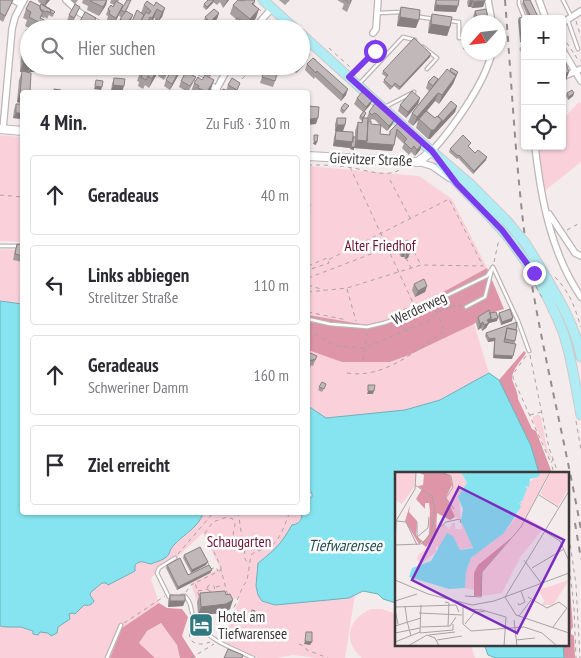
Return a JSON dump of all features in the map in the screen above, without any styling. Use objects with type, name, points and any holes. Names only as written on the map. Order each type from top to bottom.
[{"type":"main road","points":[[263,0],[285,20]]},
{"type":"main road","points":[[310,42],[470,184],[507,221],[526,244],[540,266],[579,336],[581,357]]},
{"type":"main road","points":[[1,129],[20,131]]},
{"type":"main road","points":[[432,151],[457,184],[502,230],[529,266],[546,295],[565,340],[581,415]]},
{"type":"main road","name":"Gievitzer Straße","points":[[310,156],[404,165],[418,162],[432,151]]},
{"type":"main road","points":[[565,340],[579,336]]},
{"type":"street","points":[[1,129],[12,29],[15,16],[23,2],[14,0]]},
{"type":"street","points":[[66,0],[80,13],[92,20]]},
{"type":"street","points":[[373,33],[376,29],[378,0]]},
{"type":"street","points":[[488,0],[491,15]]},
{"type":"street","points":[[539,0],[545,15]]},
{"type":"street","points":[[262,20],[272,8]]},
{"type":"street","points":[[569,19],[581,11]]},
{"type":"street","points":[[566,54],[578,71],[581,81]]},
{"type":"street","points":[[432,151],[477,88],[490,60]]},
{"type":"street","points":[[566,76],[578,71]]},
{"type":"street","points":[[190,75],[214,90]]},
{"type":"street","points":[[217,90],[224,75]]},
{"type":"street","points":[[536,150],[542,192],[558,255],[572,284],[581,297]]},
{"type":"street","points":[[418,162],[432,166],[457,184]]},
{"type":"street","points":[[546,210],[576,253],[581,256]]},
{"type":"lane","points":[[519,0],[523,15]]},
{"type":"lane","points":[[563,0],[578,49]]},
{"type":"lane","points":[[378,13],[404,13]]},
{"type":"lane","points":[[410,14],[440,20]]},
{"type":"lane","points":[[450,21],[460,22],[459,38],[461,38]]},
{"type":"lane","points":[[358,85],[403,37],[416,40]]},
{"type":"lane","points":[[423,46],[437,58],[427,69]]},
{"type":"lane","points":[[384,108],[414,92]]},
{"type":"lane","points":[[0,246],[20,246]]},
{"type":"lane","points":[[466,307],[486,297],[492,267]]},
{"type":"lane","points":[[492,267],[518,321],[529,351]]},
{"type":"lane","name":"Werderweg","points":[[310,319],[330,324],[367,327],[395,320],[487,276],[492,267]]},
{"type":"lane","points":[[175,558],[160,568],[157,573],[169,597],[185,596],[191,602],[196,622],[206,633],[253,658]]},
{"type":"lane","points":[[107,658],[122,625]]},
{"type":"path","points":[[249,0],[265,16]]},
{"type":"path","points":[[569,19],[581,38]]},
{"type":"path","points":[[349,77],[375,51],[378,44],[373,33]]},
{"type":"path","points":[[566,42],[575,55]]},
{"type":"path","points":[[242,79],[245,75]]},
{"type":"path","points":[[310,165],[350,167],[357,170],[395,173],[404,165]]},
{"type":"path","points":[[350,167],[414,305],[384,318]]},
{"type":"path","points":[[390,180],[410,218]]},
{"type":"path","points":[[0,195],[20,197]]},
{"type":"path","points":[[310,265],[328,258],[328,260],[449,199],[483,266],[421,266],[347,288],[310,292]]},
{"type":"path","points":[[562,233],[578,224]]},
{"type":"path","points":[[492,267],[500,235]]},
{"type":"path","points":[[310,277],[408,240],[421,266]]},
{"type":"path","points":[[406,258],[411,269]]},
{"type":"path","points":[[310,269],[329,263],[328,260]]},
{"type":"path","points":[[553,274],[567,290],[575,305],[581,325]]},
{"type":"path","points":[[310,286],[324,290]]},
{"type":"path","points":[[310,312],[357,322],[347,288]]},
{"type":"path","points":[[445,296],[450,307]]},
{"type":"path","points":[[347,373],[360,375],[378,372],[398,362],[445,331],[433,302]]},
{"type":"path","points":[[310,331],[336,346],[364,348],[427,322],[437,313],[450,307],[456,305],[466,307]]},
{"type":"path","points":[[395,320],[405,331]]},
{"type":"path","points":[[363,360],[367,327]]},
{"type":"path","points":[[529,351],[549,448],[558,472]]},
{"type":"path","points":[[529,351],[513,374],[554,472]]},
{"type":"path","points":[[530,416],[541,412]]},
{"type":"path","points":[[551,463],[553,459]]},
{"type":"path","points":[[175,558],[212,515]]},
{"type":"path","points":[[239,515],[245,559],[249,563]]},
{"type":"path","points":[[191,658],[219,641],[243,586],[247,581],[251,555],[256,551],[269,547],[278,538],[289,515]]},
{"type":"path","points":[[205,533],[213,522],[227,517],[233,519],[235,525],[233,534],[244,544]]},
{"type":"path","points":[[568,528],[576,585],[580,658]]},
{"type":"path","points":[[200,529],[205,533],[221,567],[220,571],[229,598]]},
{"type":"path","points":[[208,542],[216,537],[223,543]]},
{"type":"path","points":[[568,553],[574,608],[576,658]]},
{"type":"path","points":[[204,555],[211,569],[216,567],[220,571]]},
{"type":"path","points":[[185,596],[187,590],[195,583],[220,571]]},
{"type":"path","points":[[191,602],[200,600],[195,583]]},
{"type":"path","points":[[208,589],[210,585],[215,587],[225,585]]},
{"type":"path","points":[[197,592],[208,589],[212,591],[215,587]]},
{"type":"path","points":[[122,625],[168,595]]},
{"type":"path","points":[[206,615],[206,633]]},
{"type":"path","points":[[196,622],[189,634],[194,643],[202,645],[214,638]]},
{"type":"path","points":[[299,644],[307,650],[328,658]]},
{"type":"green space","points":[[579,102],[581,104],[581,162],[542,193],[536,150],[566,150],[566,116]]},
{"type":"green space","points":[[0,135],[20,137],[20,242],[0,241]]},
{"type":"green space","name":"Alter Friedhof","points":[[310,166],[419,176],[452,199],[487,268],[396,318],[367,325],[310,315]]},
{"type":"green space","points":[[0,249],[20,250],[20,304],[0,301]]},
{"type":"green space","points":[[474,324],[489,373],[440,400],[405,410],[326,418],[310,407],[310,351],[322,355],[390,362]]},
{"type":"green space","points":[[538,414],[541,417],[550,459],[533,420],[533,417]]},
{"type":"green space","name":"Schaugarten","points":[[202,515],[301,515],[302,517],[297,524],[291,527],[284,540],[271,553],[259,561],[256,586],[262,601],[276,605],[349,598],[355,594],[345,658],[318,658],[293,655],[276,658],[258,658],[227,644],[223,639],[240,598],[197,602],[191,583],[220,568],[203,533],[177,557],[158,568],[151,579],[159,603],[122,628],[110,658],[0,658],[0,626],[20,627],[43,632],[57,628],[70,619],[69,614],[84,605],[88,606],[91,592],[102,583],[108,585],[135,571],[135,565],[142,561],[147,564],[179,541],[200,520]]},
{"type":"green space","points":[[371,609],[382,609],[395,614],[395,646],[470,646],[475,658],[362,658],[352,645],[350,631],[357,618]]},
{"type":"green space","points":[[161,623],[177,645],[180,658],[155,658],[139,643],[147,631]]},
{"type":"shaded area","points":[[487,268],[504,309],[484,315],[474,324],[390,362],[342,362],[310,351],[310,315],[367,325],[396,318]]},
{"type":"shaded area","points":[[524,351],[526,353],[515,369],[512,379],[518,399],[532,429],[536,431],[552,472],[539,472],[531,446],[499,380]]},
{"type":"shaded area","points":[[568,574],[573,627],[571,634],[574,636],[575,658],[564,658],[563,646],[568,646]]},
{"type":"shaded area","points":[[159,603],[167,608],[182,609],[188,617],[182,636],[196,658],[180,658],[177,645],[161,623],[147,631],[139,643],[155,658],[110,658],[122,628]]},
{"type":"water","points":[[0,301],[20,304],[20,515],[202,515],[191,530],[172,547],[165,558],[151,564],[139,562],[135,565],[135,571],[108,585],[102,583],[91,592],[90,595],[94,601],[84,605],[75,614],[69,614],[70,619],[58,627],[57,633],[51,636],[48,633],[40,632],[38,635],[21,627],[0,626]]},
{"type":"water","name":"Tiefwarensee","points":[[489,373],[499,380],[531,446],[539,472],[395,472],[395,603],[383,599],[378,594],[363,591],[349,598],[275,605],[262,601],[256,586],[258,563],[278,546],[292,525],[300,521],[301,515],[310,515],[310,498],[312,493],[310,492],[310,407],[326,418],[405,410],[440,400]]},
{"type":"water","points":[[485,646],[563,646],[564,658],[496,658],[488,655]]},
{"type":"building","points":[[0,0],[13,0],[5,16],[0,13]]},
{"type":"building","points":[[91,0],[107,0],[103,7]]},
{"type":"building","points":[[127,0],[131,0],[125,12],[121,10]]},
{"type":"building","points":[[208,0],[214,0],[207,7],[204,4]]},
{"type":"building","points":[[238,0],[254,0],[252,4],[259,9],[250,19],[233,5]]},
{"type":"building","points":[[436,0],[459,0],[458,6],[436,5]]},
{"type":"building","points":[[470,0],[485,0],[485,1],[474,2]]},
{"type":"building","points":[[530,0],[537,15],[530,15],[523,1]]},
{"type":"building","points":[[30,1],[40,6],[43,12],[40,18],[44,20],[35,20],[29,17],[31,12],[26,9]]},
{"type":"building","points":[[116,1],[123,5],[116,18],[109,14],[110,11],[108,9],[111,5],[113,7]]},
{"type":"building","points":[[147,1],[154,6],[156,2],[165,8],[162,12],[157,9],[149,20],[142,20],[146,12],[149,14],[151,11],[144,5]]},
{"type":"building","points":[[41,4],[51,10],[50,13],[40,9]]},
{"type":"building","points":[[75,4],[80,7],[74,18],[69,15]]},
{"type":"building","points":[[401,7],[420,10],[419,20],[400,17]]},
{"type":"building","points":[[214,9],[219,13],[212,20],[208,20],[205,17]]},
{"type":"building","points":[[486,9],[487,15],[476,15],[475,11]]},
{"type":"building","points":[[137,10],[144,15],[142,20],[133,20]]},
{"type":"building","points":[[126,11],[133,15],[129,20],[120,19]]},
{"type":"building","points":[[85,12],[96,18],[95,20],[81,20]]},
{"type":"building","points":[[432,14],[452,17],[450,27],[431,24]]},
{"type":"building","points":[[519,18],[521,18],[521,39]]},
{"type":"building","points":[[414,38],[431,54],[400,87],[395,83],[392,87],[384,80],[388,75],[383,71]]},
{"type":"building","points":[[313,58],[348,89],[343,95],[310,67],[310,61]]},
{"type":"building","points":[[451,68],[458,72],[456,75],[450,71]]},
{"type":"building","points":[[447,69],[456,76],[442,95],[438,93],[417,117],[412,113]]},
{"type":"building","points":[[22,75],[31,75],[30,90],[20,90]]},
{"type":"building","points":[[142,75],[154,75],[152,79],[148,76],[146,80],[141,77]]},
{"type":"building","points":[[169,75],[177,75],[172,84],[166,80]]},
{"type":"building","points":[[184,75],[196,77],[190,86],[181,81]]},
{"type":"building","points":[[205,75],[214,80],[208,90],[202,90],[194,83],[198,77],[202,80]]},
{"type":"building","points":[[263,75],[277,75],[275,81],[262,77]]},
{"type":"building","points":[[434,76],[438,79],[433,86],[428,82]]},
{"type":"building","points":[[114,78],[125,79],[124,86],[113,85]]},
{"type":"building","points":[[232,78],[240,83],[237,90],[228,85]]},
{"type":"building","points":[[96,80],[103,81],[102,87],[95,86]]},
{"type":"building","points":[[572,90],[574,93],[569,97],[567,93]]},
{"type":"building","points":[[363,91],[373,99],[366,107],[357,98]]},
{"type":"building","points":[[412,91],[420,98],[408,112],[400,105]]},
{"type":"building","points":[[451,101],[457,106],[441,123],[442,120],[438,116]]},
{"type":"building","points":[[376,102],[395,119],[389,126],[377,114],[374,113],[372,115],[369,112]]},
{"type":"building","points":[[345,103],[349,106],[344,111],[341,108]]},
{"type":"building","points":[[16,104],[20,104],[20,113],[16,113]]},
{"type":"building","points":[[310,106],[319,107],[318,118],[310,119]]},
{"type":"building","points":[[364,111],[366,113],[363,118],[360,116]]},
{"type":"building","points":[[426,111],[435,118],[437,116],[442,120],[434,130],[431,130],[419,119]]},
{"type":"building","points":[[337,118],[346,118],[345,125],[337,125]]},
{"type":"building","points":[[363,118],[368,118],[367,141],[357,140],[358,122],[362,123]]},
{"type":"building","points":[[368,121],[371,121],[371,124],[381,125],[380,134],[390,135],[390,131],[398,122],[422,144],[417,150],[414,146],[411,149],[404,142],[407,139],[397,129],[394,145],[366,143]]},
{"type":"building","points":[[336,131],[353,132],[353,142],[335,140]]},
{"type":"building","points":[[314,135],[318,135],[317,142],[314,141]]},
{"type":"building","points":[[463,135],[471,143],[468,146],[475,153],[478,150],[487,157],[474,171],[459,155],[450,149]]},
{"type":"building","points":[[353,137],[356,137],[355,147],[351,147]]},
{"type":"building","points":[[351,238],[353,242],[349,244],[347,240]]},
{"type":"building","points":[[404,242],[408,242],[411,247],[410,252],[403,251],[401,246]]},
{"type":"building","points":[[17,244],[20,245],[20,255],[15,254]]},
{"type":"building","points":[[424,279],[427,286],[418,291],[414,284]]},
{"type":"building","points":[[510,309],[513,318],[502,322],[499,313]]},
{"type":"building","points":[[489,310],[491,318],[487,320],[489,323],[484,325],[483,322],[480,324],[478,317]]},
{"type":"building","points":[[496,312],[498,318],[490,320],[490,313]]},
{"type":"building","points":[[517,322],[516,330],[507,328],[504,342],[516,344],[513,356],[494,355],[495,338],[489,339],[486,333]]},
{"type":"building","points":[[507,328],[517,330],[515,341],[505,339]]},
{"type":"building","points":[[310,353],[317,356],[313,361],[310,360]]},
{"type":"building","points":[[322,382],[326,384],[324,389],[319,387]]},
{"type":"building","points":[[368,385],[375,385],[374,391],[368,391]]},
{"type":"building","points":[[200,547],[208,562],[192,570],[184,555]]},
{"type":"building","points":[[180,558],[188,575],[209,565],[212,570],[178,587],[167,565]]},
{"type":"building","points":[[225,591],[226,595],[230,594],[233,600],[226,604],[201,607],[200,593]]},
{"type":"building","points":[[170,595],[185,595],[185,601],[170,601]]},
{"type":"building","points":[[252,610],[255,611],[253,616],[250,615]]},
{"type":"building","points":[[306,632],[312,632],[312,642],[305,641]]},
{"type":"building","points":[[228,649],[243,655],[242,658],[224,658]]},
{"type":"railway","points":[[505,0],[517,164],[528,261],[581,530]]},
{"type":"railway","points":[[575,523],[581,559]]},
{"type":"place","name":"Hotel am Tiefwarensee","points":[[201,625]]},
{"type":"route","points":[[375,51],[349,77],[432,151],[457,184],[502,230],[534,273]]}]
